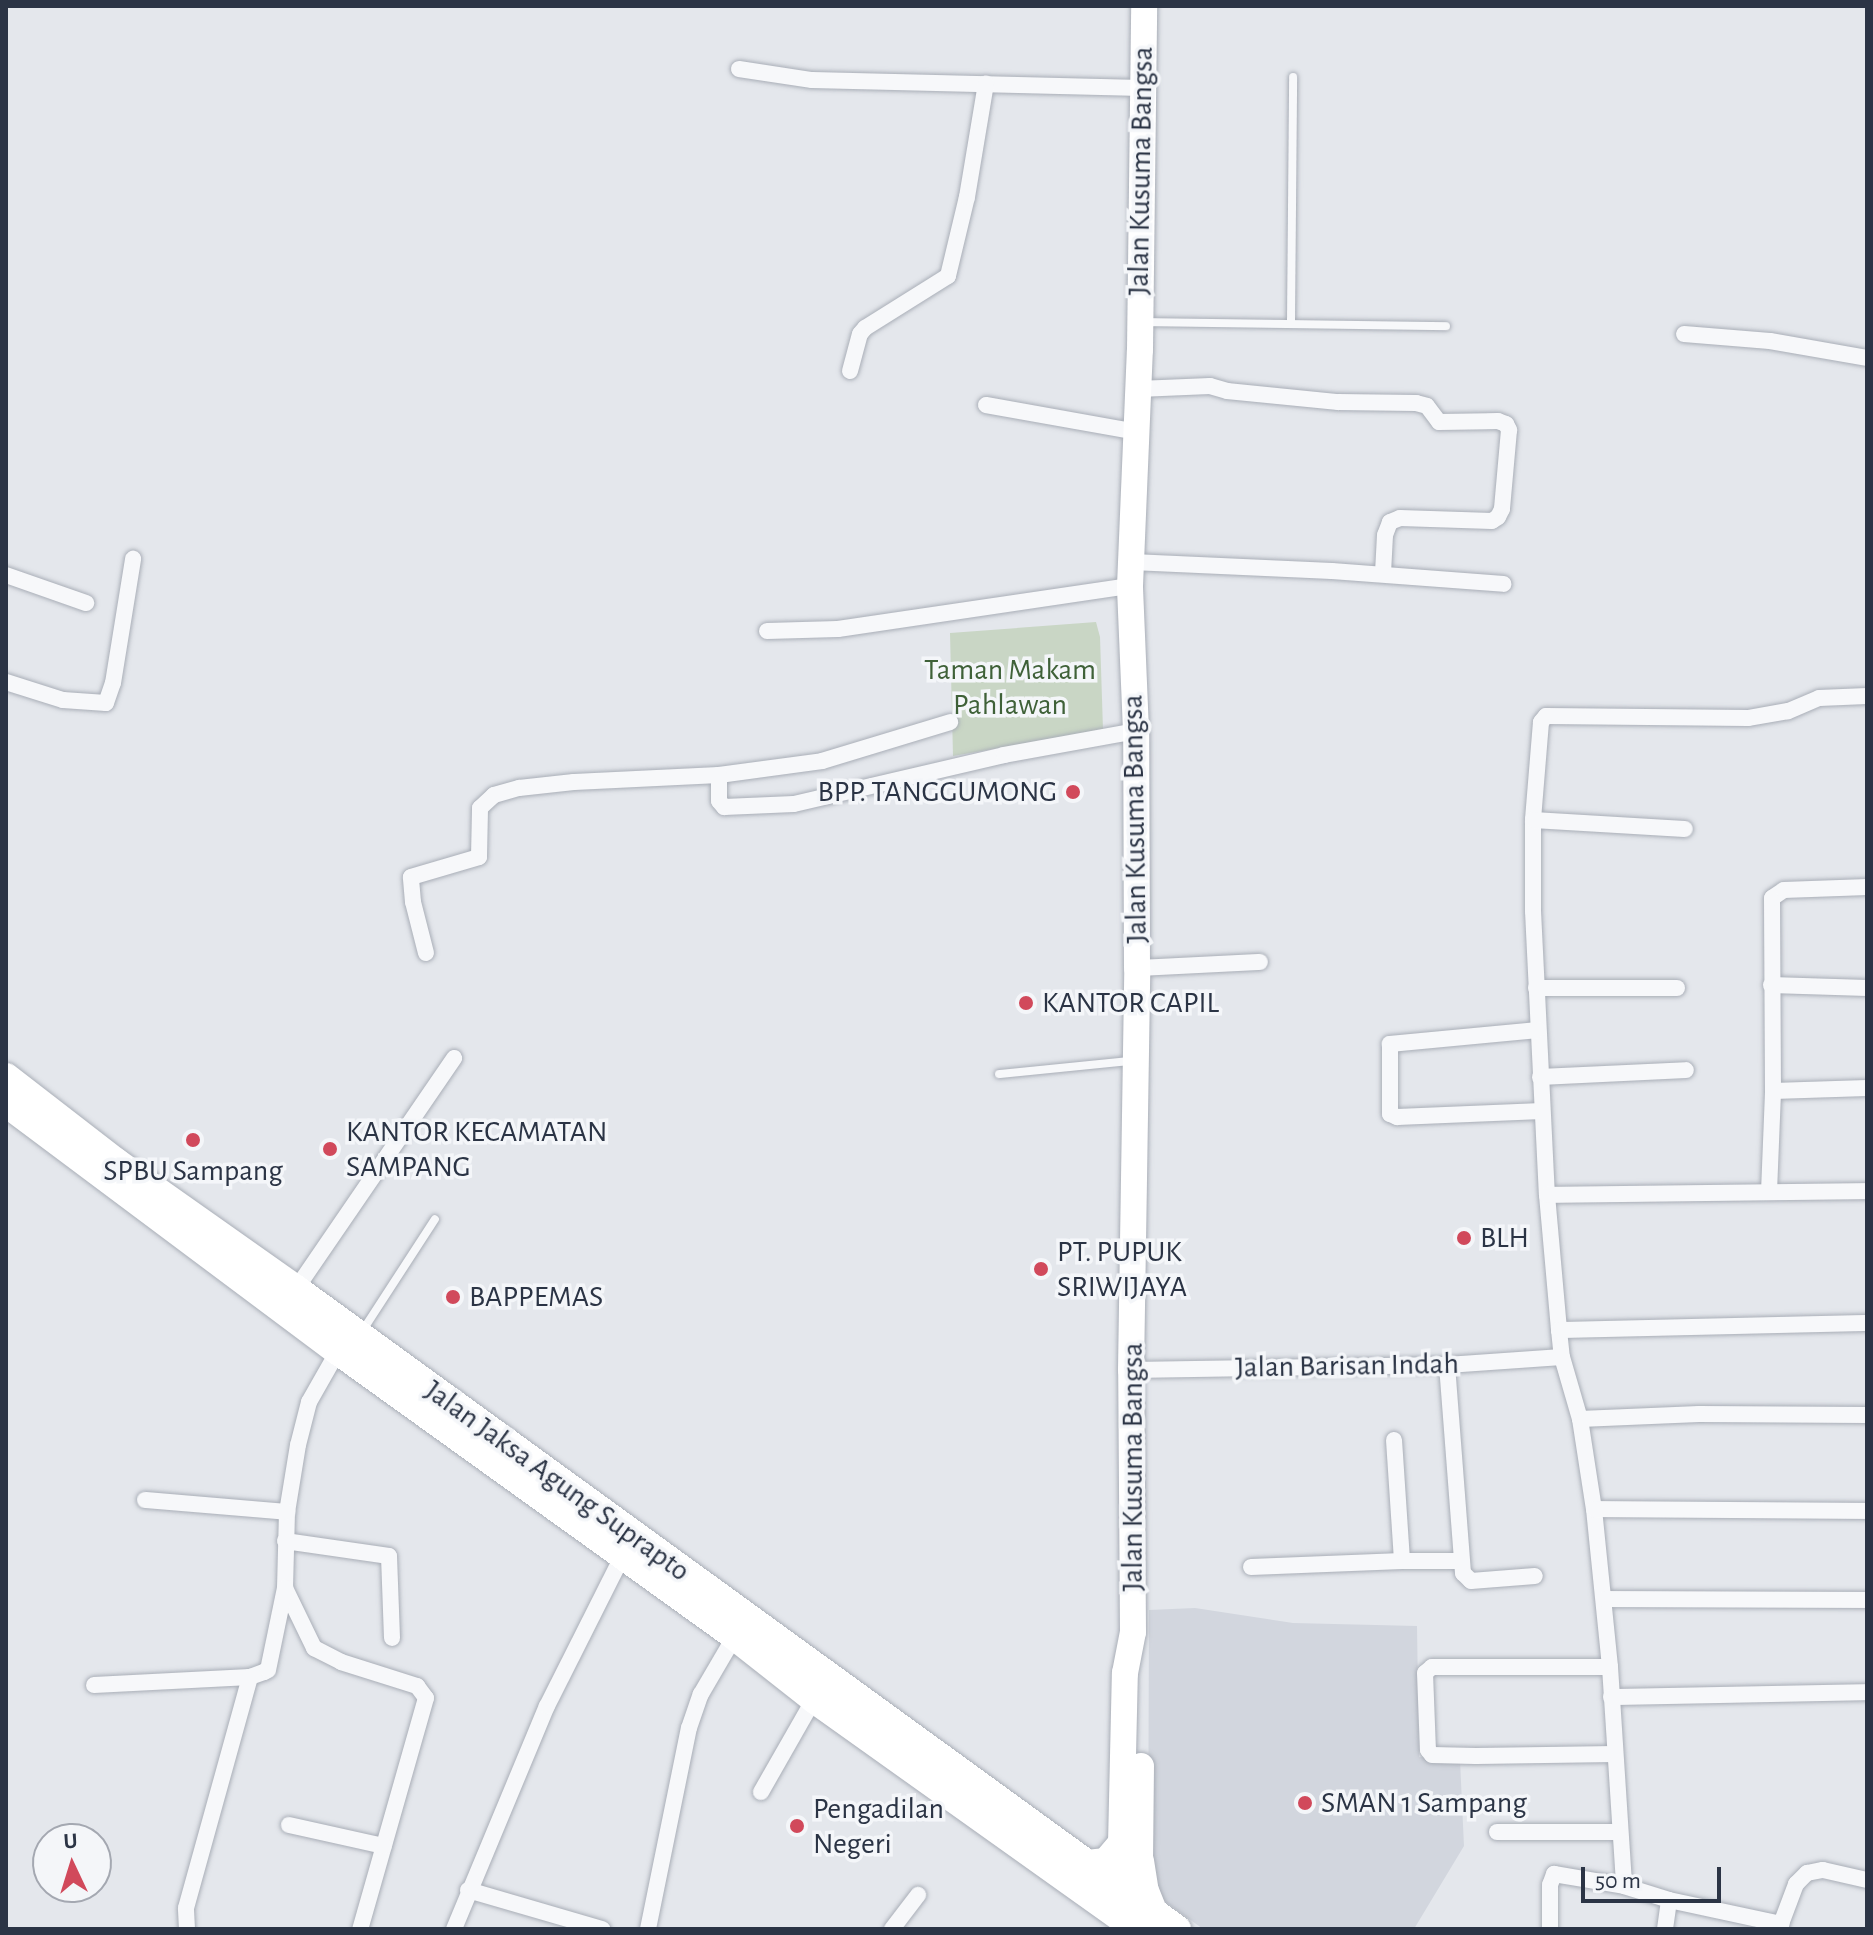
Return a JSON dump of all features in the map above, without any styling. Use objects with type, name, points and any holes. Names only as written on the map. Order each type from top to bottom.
[{"type":"highway","name":"Jalan Jaksa Agung Suprapto","points":[[6,1077],[116,1162],[296,1289],[348,1344],[623,1555],[740,1627],[814,1699],[1111,1896]]},
{"type":"highway","name":"Jalan Jaksa Agung Suprapto","points":[[6,1103],[348,1344],[740,1627],[1087,1864],[1111,1896]]},
{"type":"highway","points":[[1087,1864],[1106,1862],[1130,1852],[1145,1891],[1145,1921]]},
{"type":"highway","points":[[1111,1896],[1145,1921],[1177,1929]]},
{"type":"main road","name":"Jalan Kusuma Bangsa","points":[[1111,1896],[1130,1852],[1125,1673],[1133,1632],[1131,1370],[1137,968],[1136,731],[1131,574],[1138,389],[1144,6]]},
{"type":"street","points":[[739,69],[812,80],[1142,88]]},
{"type":"street","points":[[850,371],[860,334],[865,328],[948,276],[967,197],[986,84]]},
{"type":"street","points":[[1684,334],[1770,341],[1867,358]]},
{"type":"street","points":[[1138,389],[1210,386],[1227,391],[1338,402],[1416,403],[1427,406],[1442,423],[1503,422],[1509,430],[1502,509],[1498,517],[1492,521],[1400,518],[1390,522],[1385,535],[1383,574]]},
{"type":"street","points":[[986,405],[1137,432]]},
{"type":"street","points":[[6,682],[63,700],[106,703],[113,683],[133,559]]},
{"type":"street","points":[[767,631],[838,629],[1131,574],[1383,574],[1504,584]]},
{"type":"street","points":[[6,575],[86,603]]},
{"type":"street","points":[[1624,1886],[1605,1599],[1580,1419],[1562,1357],[1547,1195],[1536,988],[1533,820],[1541,722],[1546,716],[1748,718],[1788,711],[1819,698],[1867,696]]},
{"type":"street","points":[[426,953],[413,902],[411,877],[479,857],[480,808],[486,800],[519,788],[574,782],[719,775],[822,761],[950,722]]},
{"type":"street","points":[[719,775],[719,801],[724,807],[794,804],[1004,755],[1136,731]]},
{"type":"street","points":[[1533,820],[1685,829]]},
{"type":"street","points":[[1769,1192],[1773,1091],[1771,905],[1777,892],[1867,887]]},
{"type":"street","points":[[1137,968],[1260,962]]},
{"type":"street","points":[[1771,985],[1867,988]]},
{"type":"street","points":[[1536,988],[1677,988]]},
{"type":"street","points":[[1538,1030],[1390,1044],[1390,1114],[1542,1111]]},
{"type":"street","points":[[296,1289],[454,1058]]},
{"type":"street","points":[[1540,1077],[1686,1070]]},
{"type":"street","points":[[1773,1091],[1867,1088]]},
{"type":"street","points":[[1547,1195],[1867,1191]]},
{"type":"street","points":[[1559,1330],[1867,1323]]},
{"type":"street","points":[[94,1685],[250,1677],[268,1670],[285,1588],[287,1512],[306,1410],[316,1386],[348,1344]]},
{"type":"street","name":"Jalan Barisan Indah","points":[[1131,1370],[1447,1365],[1562,1357]]},
{"type":"street","points":[[1447,1365],[1461,1561],[1465,1578],[1471,1581],[1535,1576]]},
{"type":"street","points":[[1580,1419],[1699,1414],[1867,1415]]},
{"type":"street","points":[[1394,1440],[1402,1561]]},
{"type":"street","points":[[145,1500],[287,1512]]},
{"type":"street","points":[[1594,1509],[1867,1511]]},
{"type":"street","points":[[285,1541],[389,1556],[392,1638]]},
{"type":"street","points":[[454,1929],[547,1706],[623,1555]]},
{"type":"street","points":[[1251,1567],[1461,1561]]},
{"type":"street","points":[[285,1588],[309,1642],[321,1653],[417,1686],[425,1694],[426,1704],[360,1929]]},
{"type":"street","points":[[1605,1599],[1867,1600]]},
{"type":"street","points":[[648,1929],[689,1728],[701,1694],[740,1627]]},
{"type":"street","points":[[1610,1667],[1432,1667],[1425,1673],[1428,1750],[1432,1755],[1476,1756],[1615,1754]]},
{"type":"street","points":[[187,1929],[186,1908],[250,1677]]},
{"type":"street","points":[[1611,1697],[1867,1692]]},
{"type":"street","points":[[761,1792],[814,1699]]},
{"type":"street","points":[[289,1825],[384,1846]]},
{"type":"street","points":[[1497,1832],[1619,1832]]},
{"type":"street","points":[[1550,1929],[1550,1885],[1554,1874],[1624,1886],[1780,1926],[1796,1884],[1807,1873],[1823,1870],[1867,1880]]},
{"type":"street","points":[[468,1890],[555,1923],[602,1929]]},
{"type":"street","points":[[892,1929],[918,1895]]},
{"type":"street","points":[[1665,1929],[1669,1900]]},
{"type":"lane","points":[[1291,322],[1293,77]]},
{"type":"lane","points":[[1138,322],[1446,326]]},
{"type":"lane","points":[[999,1074],[1135,1061]]},
{"type":"lane","points":[[348,1344],[435,1219]]},
{"type":"shaded area","name":"SMAN 1 Sampang","points":[[1195,1608],[1293,1623],[1417,1626],[1419,1757],[1460,1760],[1464,1846],[1414,1929],[1203,1929],[1148,1889],[1149,1610]]},
{"type":"green space","name":"Taman Makam Pahlawan","points":[[1096,622],[1100,637],[1103,730],[953,756],[950,633]]},
{"type":"place","name":"BPP. TANGGUMONG","points":[[1073,792]]},
{"type":"place","name":"KANTOR CAPIL","points":[[1026,1003]]},
{"type":"place","name":"SPBU Sampang","points":[[193,1140]]},
{"type":"place","name":"KANTOR KECAMATAN SAMPANG","points":[[330,1149]]},
{"type":"place","name":"BLH","points":[[1464,1238]]},
{"type":"place","name":"PT. PUPUK SRIWIJAYA","points":[[1041,1269]]},
{"type":"place","name":"BAPPEMAS","points":[[453,1297]]},
{"type":"place","name":"SMAN 1 Sampang","points":[[1305,1803]]},
{"type":"place","name":"Pengadilan Negeri","points":[[797,1826]]}]
